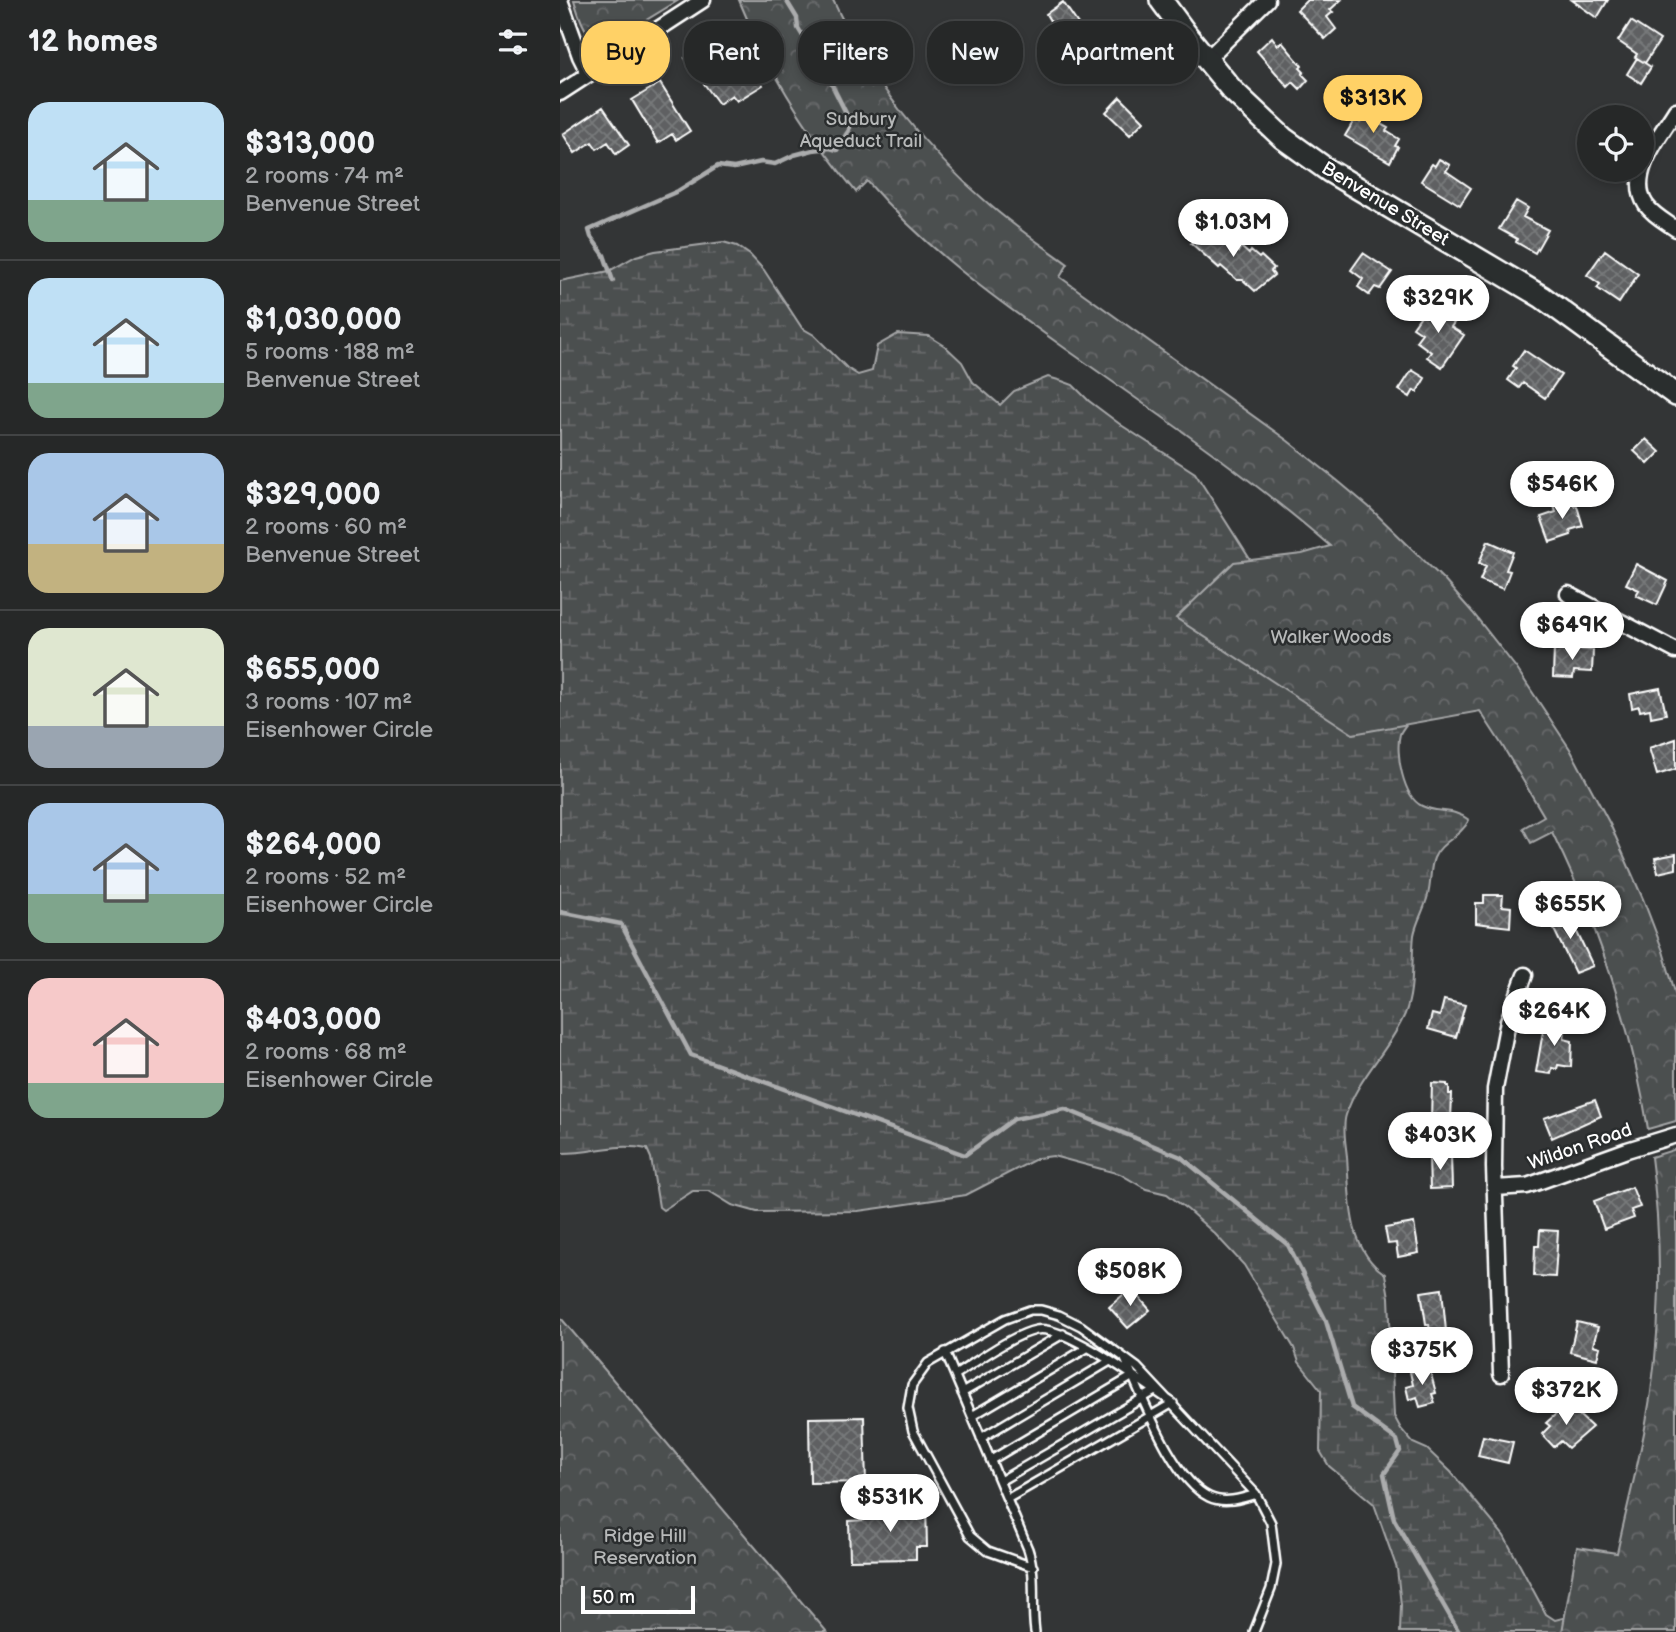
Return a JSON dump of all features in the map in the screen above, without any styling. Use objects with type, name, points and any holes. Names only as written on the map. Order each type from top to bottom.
[{"type":"street","points":[[560,0],[581,57]]},
{"type":"street","points":[[670,22],[704,0]]},
{"type":"street","name":"Benvenue Street","points":[[1161,0],[1206,60],[1243,102],[1302,153],[1542,297],[1676,395]]},
{"type":"street","points":[[1206,60],[1267,0]]},
{"type":"street","points":[[560,93],[581,79]]},
{"type":"street","points":[[1676,110],[1646,160],[1641,182],[1646,205],[1676,229]]},
{"type":"street","points":[[1568,594],[1676,651]]},
{"type":"street","points":[[1501,1374],[1495,1188],[1496,1077],[1508,1021],[1525,975]]},
{"type":"street","name":"Wildon Road","points":[[1495,1188],[1527,1186],[1676,1135]]},
{"type":"lane","points":[[1033,1567],[988,1551],[970,1536],[913,1432],[908,1408],[912,1385],[928,1363],[990,1326],[1015,1315],[1041,1310],[1075,1322],[1123,1355],[1173,1404],[1256,1494],[1271,1523],[1276,1564],[1271,1589],[1254,1632]]},
{"type":"lane","points":[[955,1375],[1029,1332],[1046,1329],[1063,1334],[1133,1376],[1173,1404]]},
{"type":"lane","points":[[962,1393],[1063,1334]]},
{"type":"lane","points":[[972,1416],[1087,1349]]},
{"type":"lane","points":[[945,1352],[1026,1541],[1033,1567],[1035,1632]]},
{"type":"lane","points":[[1123,1355],[1173,1460],[1199,1491],[1225,1500],[1256,1494]]},
{"type":"lane","points":[[981,1438],[1110,1362]]},
{"type":"lane","points":[[991,1460],[1133,1376]]},
{"type":"lane","points":[[1000,1481],[1155,1391]]},
{"type":"lane","points":[[1007,1499],[1173,1404]]},
{"type":"green space","points":[[574,0],[679,0],[645,21],[581,21]]},
{"type":"green space","name":"Sudbury Aqueduct Trail","points":[[739,0],[833,0],[843,21],[798,21],[798,84],[880,84],[921,137],[967,184],[1019,229],[1068,264],[1060,277],[1288,441],[1338,481],[1369,507],[1444,580],[1473,613],[1517,669],[1570,749],[1610,824],[1643,899],[1663,951],[1676,996],[1676,1121],[1648,1129],[1623,1014],[1599,940],[1552,832],[1531,843],[1523,828],[1544,816],[1480,711],[1353,734],[1176,618],[1234,562],[1302,554],[1330,546],[1233,469],[987,291],[912,228],[867,181],[856,192],[822,147],[781,84],[784,84],[784,21],[748,21]]},
{"type":"green space","points":[[723,242],[737,246],[750,255],[764,270],[802,328],[814,335],[847,368],[858,375],[872,371],[877,346],[898,334],[929,336],[945,346],[962,362],[973,382],[1000,405],[1014,391],[1048,377],[1073,385],[1121,425],[1195,473],[1262,578],[1409,720],[1400,734],[1399,752],[1402,773],[1410,793],[1422,806],[1457,813],[1469,820],[1461,831],[1441,847],[1434,858],[1428,896],[1414,935],[1411,985],[1405,1014],[1391,1040],[1358,1088],[1346,1115],[1344,1125],[1353,1221],[1363,1251],[1385,1274],[1389,1297],[1394,1416],[1401,1429],[1413,1443],[1427,1449],[1451,1472],[1504,1536],[1546,1614],[1555,1620],[1579,1614],[1593,1632],[1400,1632],[1401,1605],[1397,1569],[1374,1504],[1329,1466],[1320,1451],[1321,1390],[1299,1362],[1294,1348],[1244,1265],[1215,1234],[1167,1194],[1146,1189],[1120,1174],[1053,1156],[1038,1158],[966,1195],[887,1207],[858,1211],[757,1212],[732,1205],[709,1191],[693,1191],[663,1210],[659,1207],[647,1149],[613,1147],[560,1153],[560,281],[609,271],[636,256],[655,251]]},
{"type":"green space","points":[[1676,1149],[1676,1632],[1562,1632],[1577,1547],[1617,1553],[1651,1395],[1658,1327],[1658,1224],[1651,1157]]},
{"type":"green space","name":"Ridge Hill Reservation","points":[[560,1317],[827,1632],[560,1632]]},
{"type":"building","points":[[1307,0],[1341,0],[1330,10],[1333,12],[1327,17],[1336,29],[1325,39],[1297,10]]},
{"type":"building","points":[[1572,0],[1608,0],[1597,18]]},
{"type":"building","points":[[1063,2],[1076,21],[1050,21],[1046,14]]},
{"type":"building","points":[[1631,21],[1660,40],[1645,63],[1618,41]]},
{"type":"building","points":[[1272,37],[1278,45],[1282,42],[1302,66],[1302,74],[1308,80],[1300,89],[1293,82],[1288,87],[1257,51]]},
{"type":"building","points":[[1637,58],[1651,67],[1641,83],[1627,74]]},
{"type":"building","points":[[661,84],[690,131],[676,140],[672,134],[658,143],[632,100]]},
{"type":"building","points":[[704,84],[763,85],[737,101],[732,95],[719,104]]},
{"type":"building","points":[[1120,97],[1144,121],[1130,135],[1106,112]]},
{"type":"building","points":[[1369,105],[1380,112],[1375,121],[1388,128],[1386,131],[1399,139],[1390,162],[1345,136],[1355,119],[1360,122]]},
{"type":"building","points":[[603,107],[629,145],[616,154],[608,142],[597,149],[592,142],[575,153],[563,134]]},
{"type":"building","points":[[1439,159],[1450,165],[1446,171],[1471,188],[1460,205],[1421,181],[1432,164],[1435,166]]},
{"type":"building","points":[[1516,201],[1528,208],[1523,217],[1548,230],[1535,253],[1499,229]]},
{"type":"building","points":[[1207,223],[1238,252],[1241,247],[1249,254],[1251,251],[1259,258],[1261,256],[1274,268],[1271,271],[1274,275],[1255,291],[1243,280],[1237,280],[1221,266],[1219,268],[1191,243]]},
{"type":"building","points":[[1605,250],[1638,274],[1619,303],[1597,288],[1600,284],[1587,275]]},
{"type":"building","points":[[1363,253],[1392,272],[1380,289],[1375,287],[1369,295],[1358,287],[1363,279],[1351,270]]},
{"type":"building","points":[[1443,308],[1458,317],[1451,327],[1464,335],[1442,367],[1427,357],[1431,352],[1416,341],[1422,333],[1413,327],[1425,310],[1436,318]]},
{"type":"building","points":[[1524,350],[1561,375],[1545,398],[1523,383],[1519,388],[1508,380],[1516,368],[1513,366]]},
{"type":"building","points":[[1412,370],[1425,378],[1417,392],[1414,390],[1410,397],[1399,390]]},
{"type":"building","points":[[1646,439],[1660,452],[1648,464],[1634,451]]},
{"type":"building","points":[[1572,501],[1574,506],[1577,506],[1583,526],[1570,530],[1571,535],[1550,542],[1541,517],[1556,512],[1554,506]]},
{"type":"building","points":[[1488,541],[1513,552],[1503,589],[1480,580],[1486,566],[1479,563]]},
{"type":"building","points":[[1636,564],[1668,581],[1657,605],[1636,595],[1639,590],[1626,584]]},
{"type":"building","points":[[1554,648],[1593,650],[1592,672],[1574,671],[1573,678],[1553,677]]},
{"type":"building","points":[[1660,688],[1666,714],[1651,717],[1650,709],[1640,711],[1639,706],[1632,708],[1630,694]]},
{"type":"building","points":[[1676,739],[1676,769],[1657,775],[1649,748]]},
{"type":"building","points":[[1676,854],[1676,869],[1658,873],[1655,858]]},
{"type":"building","points":[[1484,895],[1503,895],[1502,906],[1511,907],[1510,927],[1476,923],[1476,903],[1484,903]]},
{"type":"building","points":[[1566,909],[1593,966],[1575,973],[1548,917]]},
{"type":"building","points":[[1444,1000],[1465,1005],[1456,1037],[1428,1029],[1432,1014],[1440,1016]]},
{"type":"building","points":[[1545,1020],[1566,1022],[1564,1039],[1572,1041],[1571,1067],[1558,1065],[1557,1069],[1552,1068],[1551,1074],[1536,1072]]},
{"type":"building","points":[[1432,1083],[1449,1086],[1449,1094],[1452,1094],[1451,1120],[1431,1119]]},
{"type":"building","points":[[1595,1100],[1601,1116],[1552,1138],[1544,1118]]},
{"type":"building","points":[[1451,1155],[1452,1188],[1430,1189],[1429,1156]]},
{"type":"building","points":[[1632,1187],[1640,1207],[1631,1210],[1634,1218],[1604,1229],[1594,1201]]},
{"type":"building","points":[[1414,1223],[1419,1253],[1398,1257],[1396,1243],[1388,1244],[1385,1228]]},
{"type":"building","points":[[1540,1230],[1558,1231],[1555,1277],[1534,1276],[1535,1246],[1539,1246]]},
{"type":"building","points":[[1131,1288],[1150,1310],[1128,1328],[1109,1307]]},
{"type":"building","points":[[1442,1289],[1446,1331],[1430,1333],[1421,1292]]},
{"type":"building","points":[[1577,1322],[1598,1327],[1593,1345],[1600,1347],[1597,1359],[1570,1352]]},
{"type":"building","points":[[1429,1367],[1436,1393],[1432,1394],[1435,1403],[1420,1407],[1417,1397],[1409,1400],[1406,1387],[1413,1385],[1410,1372]]},
{"type":"building","points":[[1567,1404],[1592,1427],[1568,1448],[1561,1441],[1554,1447],[1542,1434],[1550,1426],[1546,1423]]},
{"type":"building","points":[[864,1417],[866,1482],[810,1483],[809,1418]]},
{"type":"building","points":[[1483,1436],[1513,1442],[1508,1463],[1478,1456]]},
{"type":"building","points":[[895,1504],[926,1504],[927,1547],[916,1547],[916,1559],[850,1560],[849,1521],[864,1520],[864,1515],[895,1514]]},
{"type":"waterway","points":[[613,281],[604,255],[589,230],[678,191],[718,166],[734,168],[761,162],[775,164],[813,150],[837,150],[849,130],[850,121],[828,77],[798,28],[797,18],[786,0]]},
{"type":"waterway","points":[[560,912],[621,924],[691,1055],[965,1155],[1014,1119],[1065,1109],[1181,1157],[1288,1245],[1326,1321],[1352,1407],[1397,1440],[1400,1451],[1384,1474],[1394,1519],[1459,1632]]},
{"type":"park label","name":"Walker Woods","points":[[1331,637]]}]
